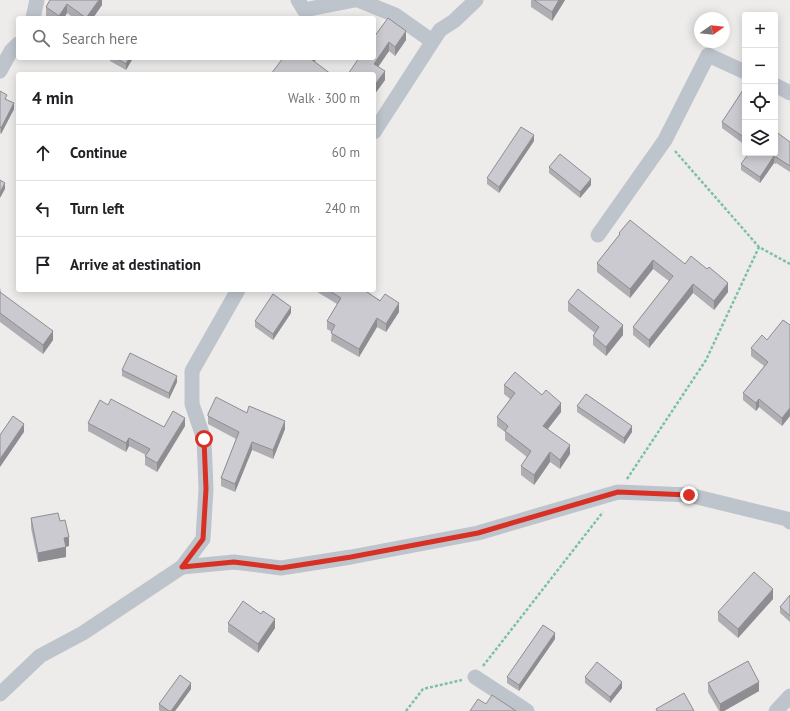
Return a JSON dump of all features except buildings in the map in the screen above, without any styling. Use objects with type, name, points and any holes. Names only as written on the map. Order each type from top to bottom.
[{"type":"street","points":[[33,16],[37,0]]},
{"type":"street","points":[[298,0],[304,10],[356,0],[395,15],[432,41]]},
{"type":"street","points":[[376,129],[440,30],[454,21],[476,0]]},
{"type":"street","points":[[0,71],[11,50],[16,46]]},
{"type":"street","points":[[598,235],[665,140],[708,55],[742,71]]},
{"type":"street","points":[[778,87],[790,93]]},
{"type":"street","points":[[0,694],[40,656],[83,633],[182,567],[203,539],[206,489],[204,439],[192,404],[192,371],[237,292]]},
{"type":"street","points":[[182,567],[234,562],[281,568],[351,557],[478,533],[618,492],[689,495],[787,519],[790,522]]},
{"type":"street","points":[[475,677],[528,711]]},
{"type":"street","points":[[776,711],[790,696]]},
{"type":"path","points":[[665,140],[759,247],[790,264]]},
{"type":"route","points":[[204,439],[206,489],[203,539],[182,567],[234,562],[281,568],[351,557],[478,533],[618,492],[689,495]]}]
